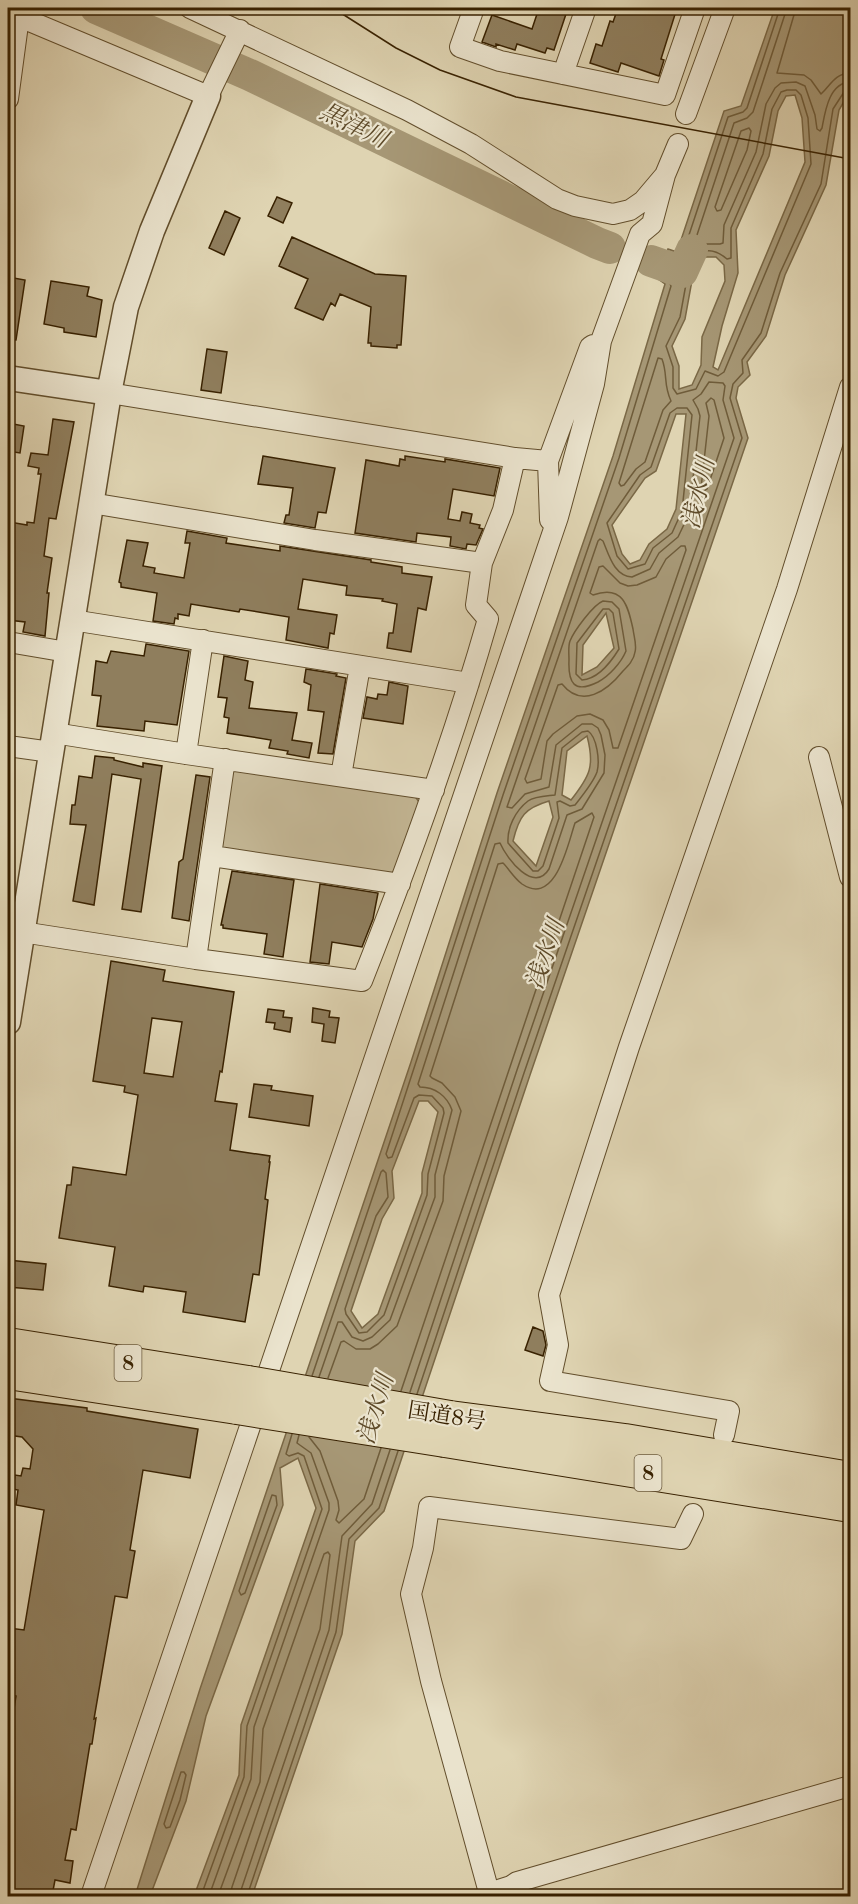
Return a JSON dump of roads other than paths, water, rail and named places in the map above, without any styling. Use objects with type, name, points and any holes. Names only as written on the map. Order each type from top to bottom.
[{"type":"highway","name":"国道8号","points":[[8,1344],[850,1506]]},
{"type":"highway","name":"国道8号","points":[[8,1373],[447,1429],[625,1440],[850,1478]]},
{"type":"street","points":[[189,8],[407,110],[471,144],[557,199],[575,206],[613,214],[630,210],[643,201],[665,175]]},
{"type":"street","points":[[474,8],[460,47],[500,61],[665,95],[695,8]]},
{"type":"street","points":[[563,74],[586,8]]},
{"type":"street","points":[[687,114],[725,8]]},
{"type":"street","points":[[8,99],[13,14],[208,96]]},
{"type":"street","points":[[8,1022],[17,939],[53,742],[109,393],[126,307],[152,231],[208,96],[240,30]]},
{"type":"street","points":[[91,1896],[398,995],[551,536],[594,384],[601,341],[640,234],[652,224],[665,175],[678,144]]},
{"type":"street","points":[[551,536],[548,461],[590,347],[601,341]]},
{"type":"street","points":[[8,378],[515,458],[548,461]]},
{"type":"street","points":[[724,1436],[729,1411],[550,1382],[558,1346],[549,1294],[629,1047],[787,589],[850,387]]},
{"type":"street","points":[[17,939],[362,981],[400,884],[470,683],[488,619],[477,605],[482,563],[503,510],[515,458]]},
{"type":"street","points":[[92,503],[315,540],[482,563]]},
{"type":"street","points":[[72,620],[470,683]]},
{"type":"street","points":[[186,754],[203,640]]},
{"type":"street","points":[[8,642],[67,652]]},
{"type":"street","points":[[341,776],[360,666]]},
{"type":"street","points":[[8,746],[53,742],[186,754],[434,790]]},
{"type":"street","points":[[819,758],[850,877]]},
{"type":"street","points":[[196,959],[225,759]]},
{"type":"street","points":[[212,856],[400,884]]},
{"type":"street","points":[[693,1514],[681,1539],[429,1507],[423,1548],[411,1594],[431,1681],[489,1895],[517,1882],[850,1786]]},
{"type":"water","name":"浅水川","points":[[775,8],[850,8],[850,91],[839,110],[826,185],[785,275],[766,336],[747,362],[750,375],[738,387],[736,398],[748,438],[530,1075],[384,1511],[355,1541],[342,1634],[252,1896],[194,1896],[239,1775],[241,1725],[316,1508],[298,1458],[280,1468],[283,1505],[206,1716],[186,1801],[150,1896],[135,1896],[200,1689],[411,1062],[497,793],[613,456],[665,284],[658,279],[668,249],[677,252],[724,111],[741,106]],"holes":[[[795,95],[802,118],[805,162],[718,370],[713,367],[722,326],[738,273],[736,230],[769,156],[778,111],[786,96]],[[703,257],[716,257],[724,265],[725,281],[702,337],[701,365],[692,385],[679,389],[679,366],[672,346],[685,319],[695,264]],[[676,414],[686,414],[676,509],[667,529],[649,544],[640,560],[630,564],[622,554],[612,525],[645,478],[656,471]],[[606,613],[614,648],[597,667],[582,675],[583,645]],[[587,736],[591,755],[587,777],[571,800],[562,795],[567,751]],[[549,801],[553,817],[536,866],[513,841],[524,814]],[[419,1101],[428,1101],[438,1112],[422,1173],[422,1193],[378,1314],[362,1328],[351,1311],[382,1219],[394,1198],[392,1171]]]},
{"type":"waterway","name":"黒津川","points":[[96,8],[250,75],[610,248]]},
{"type":"waterway","name":"黒津川","points":[[651,261],[682,272],[692,250]]},
{"type":"tram line","points":[[333,8],[396,48],[440,70],[516,97],[850,159]]}]
